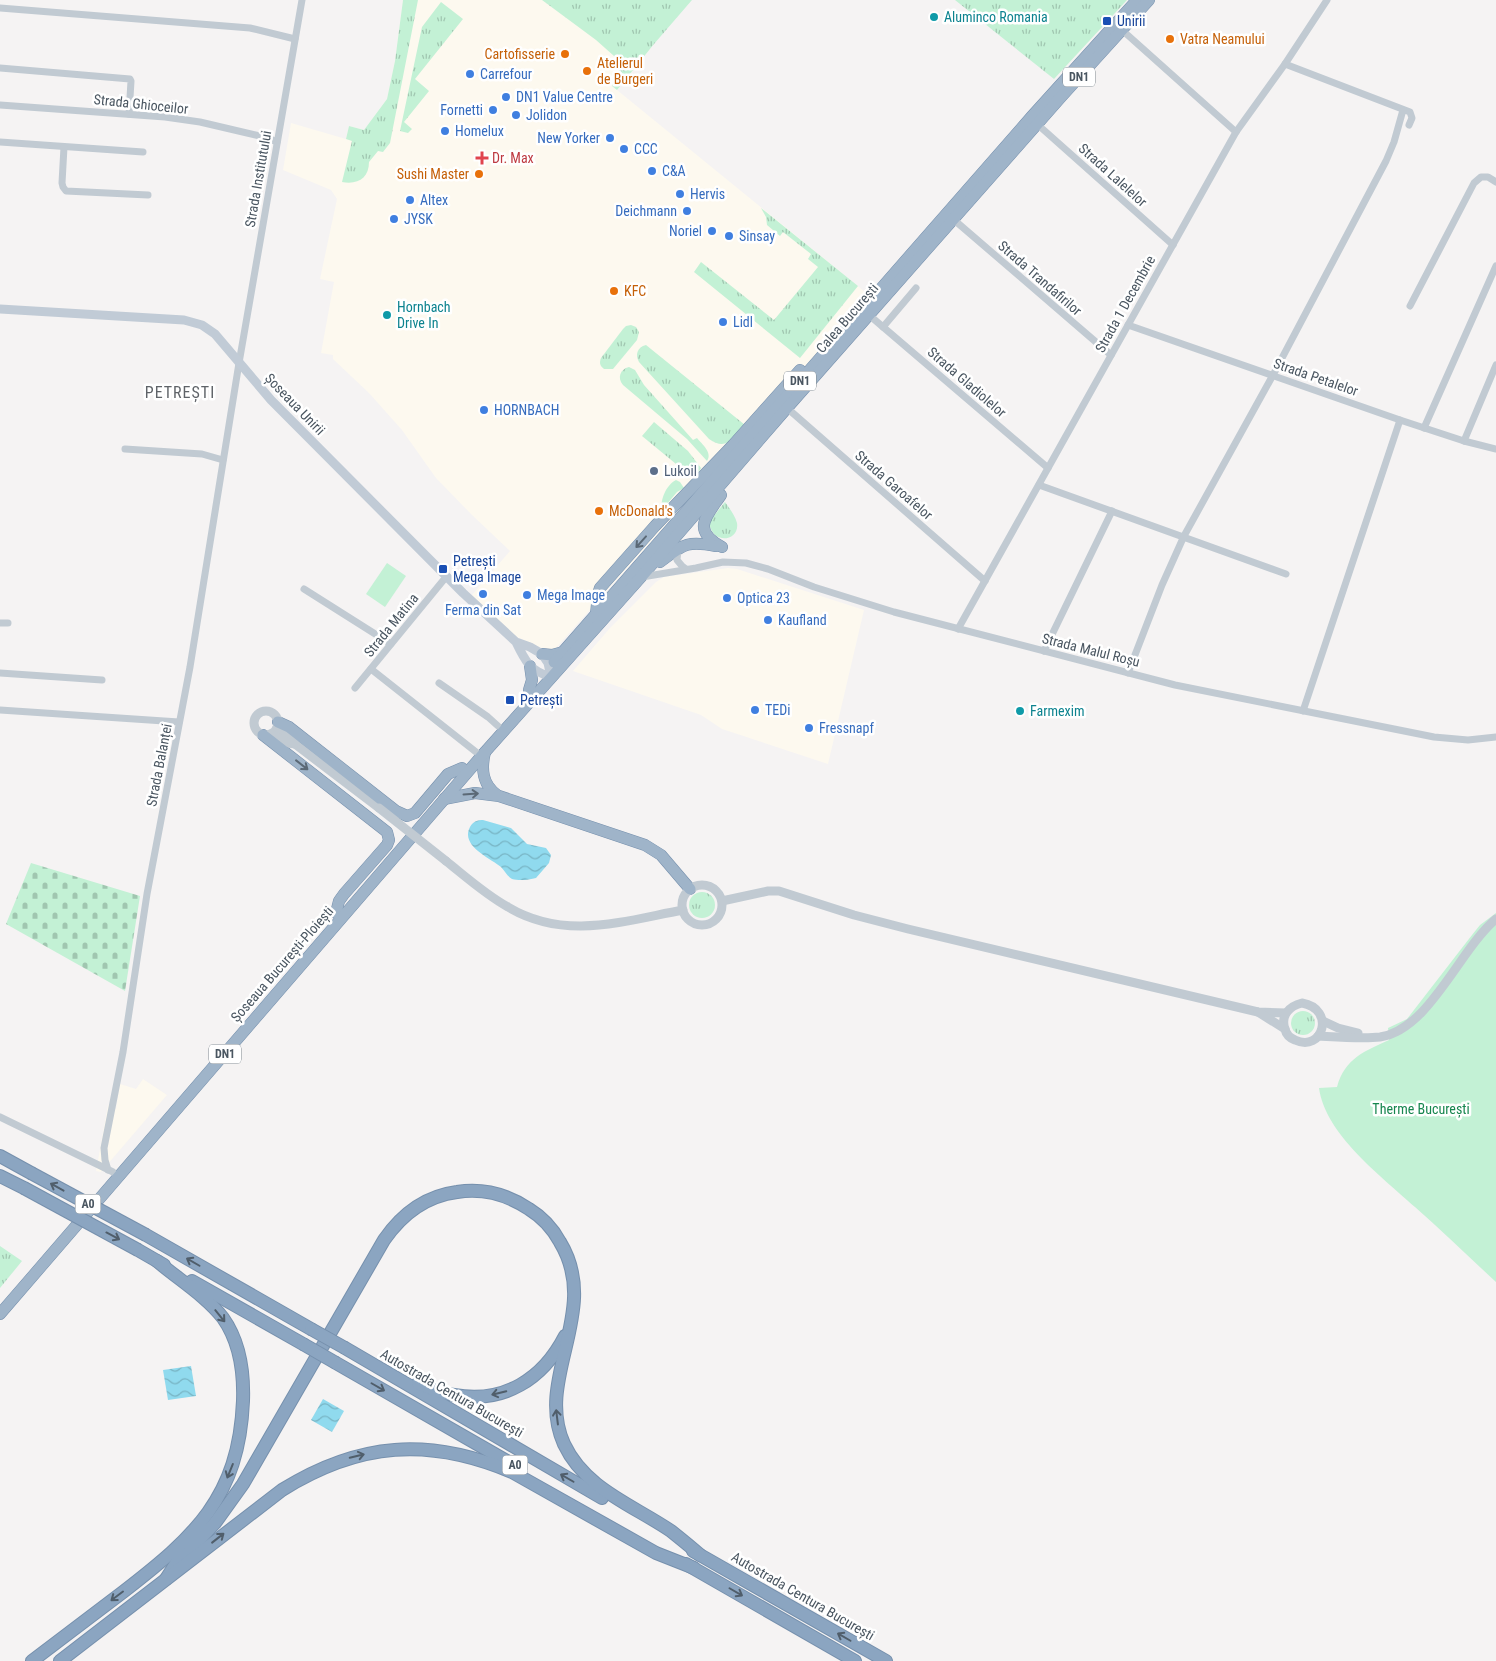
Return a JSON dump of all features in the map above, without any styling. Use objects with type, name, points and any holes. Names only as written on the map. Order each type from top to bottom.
[{"type":"highway","name":"Calea București","points":[[566,654],[641,577],[787,408],[866,311],[1043,103],[1137,0]]},
{"type":"highway","name":"Calea București","points":[[866,311],[953,220],[1149,0]]},
{"type":"highway","name":"DN1","points":[[566,654],[596,614],[600,588],[655,526],[728,450],[846,321],[866,311]]},
{"type":"highway","points":[[641,577],[678,548],[686,544],[696,542],[722,546],[708,537],[704,530],[704,523],[742,461]]},
{"type":"highway","points":[[542,654],[566,654]]},
{"type":"highway","name":"Șoseaua București-Ploiești","points":[[0,1303],[110,1171],[462,768],[480,752],[566,654]]},
{"type":"highway","points":[[529,690],[532,680],[530,666]]},
{"type":"highway","name":"Șoseaua București-Ploiești","points":[[0,1314],[444,800],[498,726],[529,690],[548,673]]},
{"type":"highway","points":[[272,730],[289,727],[396,811],[407,816],[415,813],[448,774],[462,768]]},
{"type":"highway","points":[[272,730],[387,832],[389,840],[387,845],[344,894],[339,901],[336,914]]},
{"type":"highway","points":[[480,752],[484,780],[489,788],[499,796]]},
{"type":"highway","points":[[444,800],[475,793],[499,796],[651,847],[666,860],[690,889]]},
{"type":"highway","name":"Autostrada Centura București","points":[[0,1156],[146,1235],[345,1348],[886,1661]]},
{"type":"highway","name":"A0","points":[[0,1176],[138,1250],[855,1661]]},
{"type":"highway","points":[[166,1579],[180,1557],[206,1532],[233,1500],[393,1226],[414,1208],[437,1196],[472,1191],[494,1193],[508,1197],[534,1212],[547,1223],[558,1237],[568,1258],[573,1273],[575,1300],[559,1378],[556,1406],[560,1432],[568,1452],[590,1480],[670,1531],[700,1555]]},
{"type":"highway","points":[[32,1661],[172,1553],[199,1525],[222,1488],[233,1465],[239,1443],[243,1398],[241,1364],[237,1345],[230,1330],[211,1305],[157,1261]]},
{"type":"highway","points":[[360,1357],[390,1368],[436,1390],[460,1396],[484,1397],[506,1392],[540,1372],[551,1359],[570,1327]]},
{"type":"highway","points":[[60,1661],[269,1500],[314,1472],[345,1459],[388,1450],[429,1450],[465,1456],[490,1463],[512,1472],[656,1553],[694,1568]]},
{"type":"highway","points":[[156,1566],[180,1557]]},
{"type":"main road","name":"Șoseaua Unirii","points":[[0,309],[168,319],[195,322],[208,328],[287,416],[481,612],[516,642],[530,666]]},
{"type":"main road","name":"Șoseaua Unirii","points":[[516,642],[542,654]]},
{"type":"main road","points":[[542,654],[548,673]]},
{"type":"main road","points":[[530,666],[548,673]]},
{"type":"street","name":"Strada Institutului","points":[[239,363],[302,0]]},
{"type":"street","name":"Strada 1 Decembrie","points":[[958,629],[1236,132],[1286,64],[1327,0]]},
{"type":"street","points":[[0,8],[250,28],[296,39]]},
{"type":"street","points":[[1122,30],[1236,132]]},
{"type":"street","points":[[1286,64],[1410,112],[1412,118],[1409,125]]},
{"type":"street","points":[[0,68],[130,79],[129,114]]},
{"type":"street","name":"Strada Ghioceilor","points":[[0,105],[129,114],[200,122],[268,138],[277,142]]},
{"type":"street","points":[[1128,673],[1162,585],[1184,536],[1386,161],[1394,142],[1403,110]]},
{"type":"street","name":"Strada Lalelelor","points":[[1037,124],[1173,245]]},
{"type":"street","points":[[0,142],[142,152]]},
{"type":"street","points":[[64,146],[62,188],[66,191],[148,195]]},
{"type":"street","points":[[1410,306],[1474,183],[1481,177],[1488,177],[1496,182]]},
{"type":"street","name":"Strada Trandafirilor","points":[[953,220],[1111,355]]},
{"type":"street","points":[[1424,428],[1496,266]]},
{"type":"street","points":[[883,327],[916,288]]},
{"type":"street","name":"Strada Gladiolelor","points":[[866,311],[1048,468]]},
{"type":"street","name":"Strada Petalelor","points":[[1128,325],[1400,420],[1464,441],[1496,448]]},
{"type":"street","name":"Strada Balanței","points":[[110,1171],[105,1160],[104,1148],[180,722],[239,363]]},
{"type":"street","points":[[1464,441],[1496,365]]},
{"type":"street","name":"Strada Garoafelor","points":[[787,408],[985,581]]},
{"type":"street","points":[[1303,711],[1400,420]]},
{"type":"street","points":[[124,449],[202,454],[224,460]]},
{"type":"street","points":[[1039,485],[1286,574]]},
{"type":"street","points":[[1044,651],[1112,512]]},
{"type":"street","points":[[678,548],[677,560],[686,569]]},
{"type":"street","name":"Strada Malul Roșu","points":[[641,577],[723,562],[746,563],[894,612],[1175,685],[1434,738],[1468,740],[1496,737]]},
{"type":"street","name":"Strada Matina","points":[[355,688],[446,577]]},
{"type":"street","points":[[304,590],[392,644]]},
{"type":"street","points":[[371,669],[480,752]]},
{"type":"street","points":[[0,673],[102,680]]},
{"type":"street","points":[[439,683],[498,726]]},
{"type":"street","points":[[0,710],[180,722]]},
{"type":"street","points":[[272,730],[291,738],[295,744],[508,908],[558,926],[593,926],[683,910]]},
{"type":"street","points":[[698,885],[708,886],[717,892],[722,901],[719,915],[707,924],[695,923],[686,916],[683,910],[683,899],[690,889],[698,885]]},
{"type":"street","points":[[722,901],[768,890],[779,891],[854,915],[908,929],[1258,1012],[1286,1012],[1296,1005],[1308,1004],[1319,1012],[1323,1021],[1322,1030],[1312,1042],[1300,1042],[1289,1036],[1285,1029],[1284,1018],[1286,1012]]},
{"type":"street","points":[[1318,1036],[1380,1037],[1400,1030],[1416,1020],[1479,936],[1496,919]]},
{"type":"street","points":[[1258,1012],[1285,1029]]},
{"type":"street","points":[[1323,1021],[1348,1031],[1380,1037]]},
{"type":"street","points":[[0,1117],[110,1171]]},
{"type":"shaded area","points":[[403,0],[582,0],[654,44],[617,90],[870,296],[554,650],[542,648],[515,636],[472,595],[510,551],[436,478],[402,430],[369,393],[333,359],[333,355],[321,353],[334,282],[320,279],[337,199],[331,190],[283,170],[291,123],[346,139],[349,126],[364,130],[387,99],[395,61]]},
{"type":"shaded area","points":[[728,568],[737,569],[864,610],[828,764],[722,729],[701,715],[573,671],[610,628],[656,582],[664,577]]},
{"type":"shaded area","points":[[143,1079],[167,1095],[101,1172],[96,1171],[108,1105],[116,1109],[120,1084],[136,1089]]},
{"type":"green space","points":[[403,0],[418,0],[390,143],[383,152],[378,151],[369,162],[367,172],[362,179],[348,183],[342,182],[352,141],[346,139],[349,126],[364,130],[387,99],[395,61]]},
{"type":"green space","points":[[542,0],[692,0],[617,90],[612,86],[623,64],[596,40]]},
{"type":"green space","points":[[955,0],[1127,0],[1054,79]]},
{"type":"green space","points":[[441,2],[463,19],[415,79],[429,91],[404,122],[412,129],[408,133],[400,131],[422,27]]},
{"type":"green space","points":[[761,208],[858,286],[800,358],[694,272],[701,262],[774,320],[818,267],[808,259],[811,254],[783,232],[780,236],[767,225],[766,217]]},
{"type":"green space","points":[[631,325],[636,327],[639,332],[637,340],[613,369],[604,369],[600,364],[601,358],[623,329]]},
{"type":"green space","points":[[646,345],[745,425],[734,438],[721,444],[709,439],[639,362],[638,352]]},
{"type":"green space","points":[[629,367],[635,370],[644,385],[693,440],[697,438],[704,446],[709,455],[707,461],[687,439],[623,385],[620,380],[620,374]]},
{"type":"green space","points":[[654,422],[688,451],[701,468],[698,473],[693,475],[687,473],[642,436]]},
{"type":"green space","points":[[676,480],[684,488],[677,492],[662,510],[664,493],[669,485]]},
{"type":"green space","points":[[725,502],[737,523],[737,529],[730,537],[720,538],[711,530],[709,522]]},
{"type":"green space","points":[[387,563],[406,576],[385,607],[366,594]]},
{"type":"green space","points":[[31,863],[140,896],[125,991],[6,924]]},
{"type":"green space","points":[[702,892],[712,895],[715,905],[712,915],[702,918],[692,915],[689,905],[692,895]]},
{"type":"green space","name":"Therme București","points":[[1496,913],[1496,1282],[1357,1154],[1332,1122],[1323,1105],[1319,1088],[1337,1087],[1345,1069],[1351,1062],[1364,1052],[1389,1040],[1388,1028],[1407,1019],[1480,925]]},
{"type":"green space","points":[[1303,1011],[1311,1015],[1315,1023],[1311,1031],[1303,1035],[1295,1031],[1291,1023],[1295,1015]]},
{"type":"green space","points":[[0,1246],[22,1261],[0,1288]]},
{"type":"water","points":[[483,820],[511,828],[527,844],[546,848],[551,855],[549,863],[536,878],[512,879],[501,867],[478,851],[469,840],[468,834],[471,825],[476,821]]},
{"type":"water","points":[[191,1366],[196,1396],[168,1400],[163,1370]]},
{"type":"water","points":[[323,1399],[344,1411],[332,1432],[311,1420]]},
{"type":"place","name":"Aluminco Romania","points":[[934,17]]},
{"type":"place","name":"Unirii","points":[[1107,21]]},
{"type":"place","name":"Vatra Neamului","points":[[1170,39]]},
{"type":"place","name":"Cartofisserie","points":[[565,54]]},
{"type":"place","name":"Atelierul de Burgeri","points":[[587,71]]},
{"type":"place","name":"Carrefour","points":[[470,74]]},
{"type":"place","name":"DN1 Value Centre","points":[[506,97]]},
{"type":"place","name":"Fornetti","points":[[493,110]]},
{"type":"place","name":"Jolidon","points":[[516,115]]},
{"type":"place","name":"Homelux","points":[[445,131]]},
{"type":"place","name":"New Yorker","points":[[610,138]]},
{"type":"place","name":"CCC","points":[[624,149]]},
{"type":"place","name":"Dr. Max","points":[[482,158]]},
{"type":"place","name":"C&A","points":[[652,171]]},
{"type":"place","name":"Sushi Master","points":[[479,174]]},
{"type":"place","name":"Hervis","points":[[680,194]]},
{"type":"place","name":"Altex","points":[[410,200]]},
{"type":"place","name":"Deichmann","points":[[687,211]]},
{"type":"place","name":"JYSK","points":[[394,219]]},
{"type":"place","name":"Noriel","points":[[712,231]]},
{"type":"place","name":"Sinsay","points":[[729,236]]},
{"type":"place","name":"KFC","points":[[614,291]]},
{"type":"place","name":"Hornbach Drive In","points":[[387,315]]},
{"type":"place","name":"Lidl","points":[[723,322]]},
{"type":"place","name":"HORNBACH","points":[[484,410]]},
{"type":"place","name":"Lukoil","points":[[654,471]]},
{"type":"place","name":"McDonald's","points":[[599,511]]},
{"type":"place","name":"Petrești Mega Image","points":[[443,569]]},
{"type":"place","name":"Ferma din Sat","points":[[483,594]]},
{"type":"place","name":"Mega Image","points":[[527,595]]},
{"type":"place","name":"Optica 23","points":[[727,598]]},
{"type":"place","name":"Kaufland","points":[[768,620]]},
{"type":"place","name":"Petrești","points":[[510,700]]},
{"type":"place","name":"TEDi","points":[[755,710]]},
{"type":"place","name":"Farmexim","points":[[1020,711]]},
{"type":"place","name":"Fressnapf","points":[[809,728]]},
{"type":"district","name":"PETREȘTI","points":[[180,392]]}]
